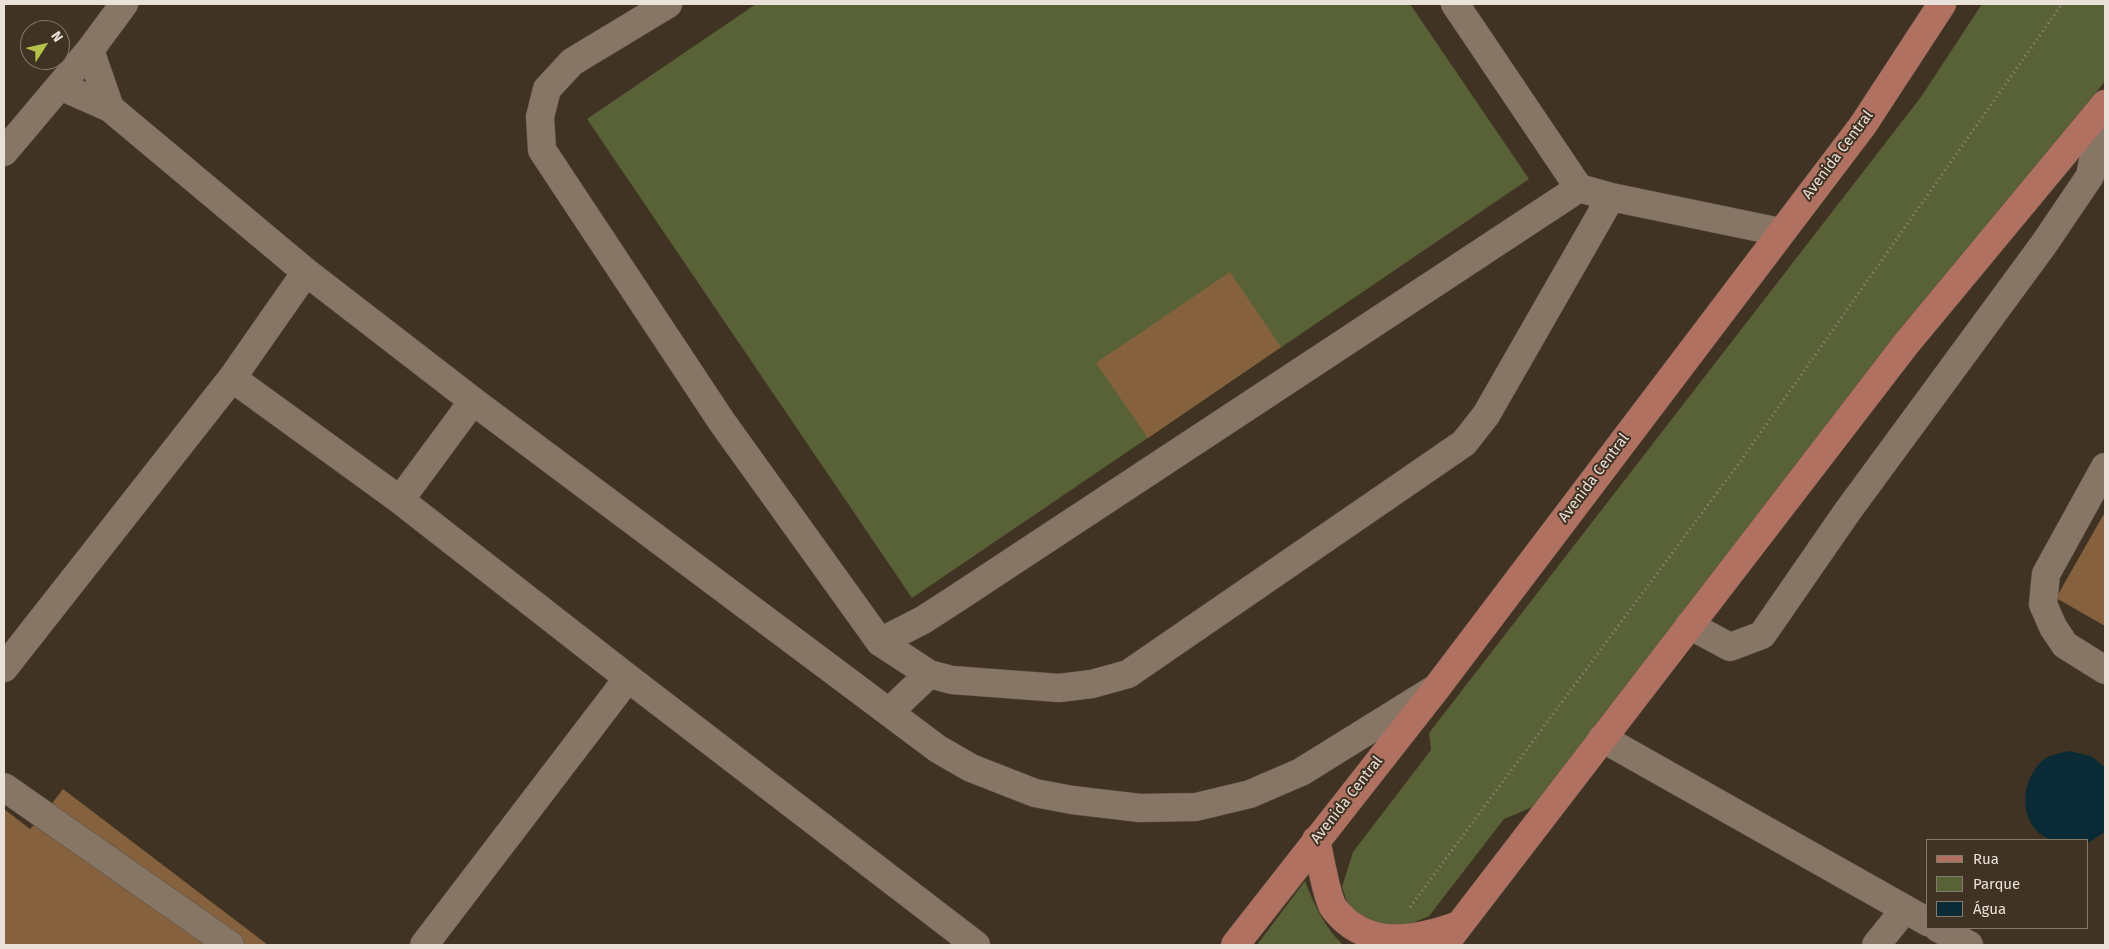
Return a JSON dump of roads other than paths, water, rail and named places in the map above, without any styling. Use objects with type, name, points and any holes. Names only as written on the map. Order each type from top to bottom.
[{"type":"main road","name":"Avenida Central","points":[[1235,945],[1434,690],[1863,125],[1942,4]]},
{"type":"main road","points":[[1316,840],[1333,906],[1358,936],[1383,944],[1451,935],[1906,344],[2104,106]]},
{"type":"street","points":[[4,152],[90,50],[124,4]]},
{"type":"street","points":[[668,4],[572,62],[547,89],[540,117],[542,150],[722,422],[880,642],[929,674],[952,680],[1059,688],[1092,684],[1128,674],[1464,442],[1486,415],[1611,197]]},
{"type":"street","points":[[1455,4],[1579,188],[1611,197],[1780,232]]},
{"type":"street","points":[[90,50],[110,108]]},
{"type":"street","points":[[60,86],[110,108],[306,272],[473,401],[938,750],[971,768],[1035,793],[1072,800],[1140,808],[1196,807],[1250,794],[1301,772],[1434,690]]},
{"type":"street","points":[[1689,625],[1730,647],[1762,635],[1847,512],[2044,244],[2090,176],[2104,106]]},
{"type":"street","points":[[880,642],[923,620],[954,600],[1579,188]]},
{"type":"street","points":[[4,668],[232,378],[306,272]]},
{"type":"street","points":[[232,378],[400,500],[976,945]]},
{"type":"street","points":[[400,500],[473,401]]},
{"type":"street","points":[[2105,468],[2046,574],[2042,604],[2053,627],[2065,644],[2105,670]]},
{"type":"street","points":[[889,712],[929,674]]},
{"type":"street","points":[[424,945],[628,678]]},
{"type":"street","points":[[1602,738],[1916,915],[1876,945]]},
{"type":"street","points":[[4,787],[230,945]]},
{"type":"street","points":[[1940,929],[1969,945]]},
{"type":"water","points":[[2069,751],[2091,756],[2105,767],[2105,832],[2089,842],[2089,839],[2049,839],[2038,832],[2031,823],[2025,800],[2031,776],[2037,766],[2046,758]]}]
